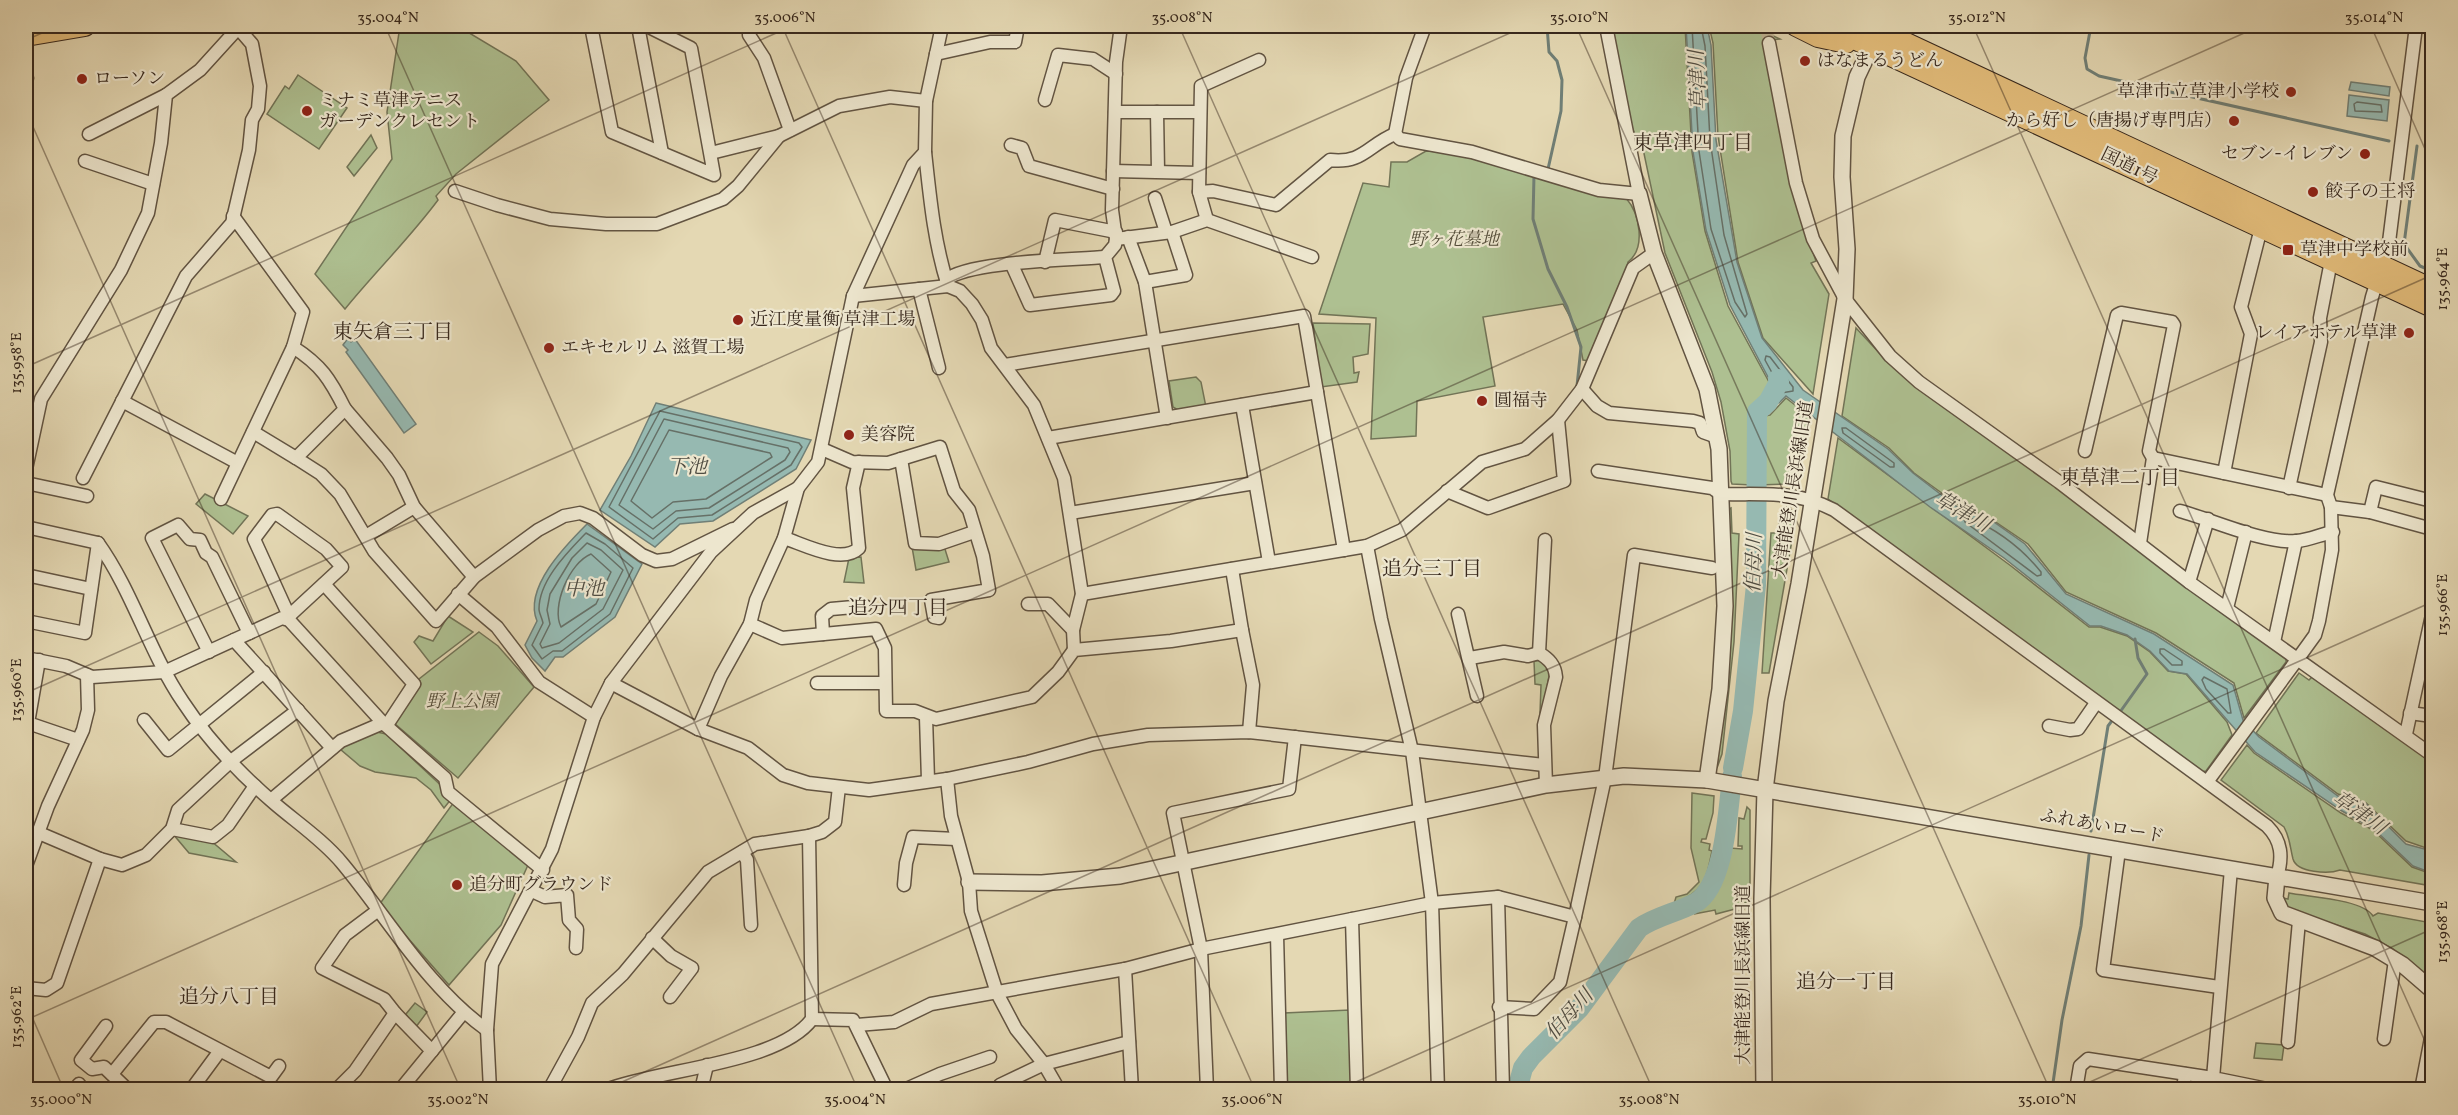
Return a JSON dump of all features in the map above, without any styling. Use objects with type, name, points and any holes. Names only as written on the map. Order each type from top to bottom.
[{"type":"highway","points":[[26,36],[85,26]]},
{"type":"highway","points":[[1796,26],[1818,37],[1872,45]]},
{"type":"highway","name":"国道1号","points":[[1826,26],[1872,45],[2331,261],[2433,289]]},
{"type":"highway","name":"国道1号","points":[[1870,26],[2379,274],[2433,307]]},
{"type":"street","points":[[591,26],[612,132],[714,175],[691,48],[647,26]]},
{"type":"street","points":[[638,26],[662,153]]},
{"type":"street","points":[[750,624],[782,638],[876,629],[885,648],[886,711],[915,711],[936,719],[1032,697],[1058,672],[1074,650],[1073,630],[1082,594],[1064,478],[1034,405],[991,348],[982,320],[972,304],[960,291],[947,283],[929,200],[925,152],[926,101],[942,26]]},
{"type":"street","points":[[936,54],[990,42],[1015,42],[1018,26]]},
{"type":"street","points":[[1121,26],[1116,74],[1113,189],[1120,236],[1145,282],[1167,418]]},
{"type":"street","points":[[1199,192],[1213,191],[1276,205],[1330,160],[1347,162],[1360,157],[1395,134],[1406,78],[1425,26]]},
{"type":"street","points":[[1606,26],[1639,194],[1654,253],[1707,389],[1728,494],[1725,606],[1711,781]]},
{"type":"street","points":[[2207,782],[2315,635],[2319,621],[2333,532],[2329,501],[2379,274],[2389,242],[2416,26]]},
{"type":"street","points":[[83,478],[186,276],[204,253],[224,235],[233,216],[249,150],[252,120],[258,109],[260,86],[252,44],[239,27],[200,70],[166,95],[89,134]]},
{"type":"street","points":[[748,35],[764,58],[784,133]]},
{"type":"street","points":[[1769,43],[1800,201],[1825,265],[1845,299],[1890,356],[1919,382],[2140,543],[2189,582],[2274,642],[2294,662],[2406,734],[2433,755]]},
{"type":"street","name":"大津能登川長浜線旧道","points":[[1764,1089],[1762,899],[1765,790],[1776,701],[1845,299],[1847,259],[1846,213],[1842,177],[1843,136],[1857,77],[1872,45]]},
{"type":"street","points":[[1045,100],[1058,55],[1093,59],[1116,74]]},
{"type":"street","points":[[1207,220],[1199,192],[1201,86],[1259,60]]},
{"type":"street","points":[[26,469],[41,399],[121,270],[148,213],[161,143],[166,95]]},
{"type":"street","points":[[711,153],[784,133],[839,106],[890,97],[926,101]]},
{"type":"street","points":[[1115,112],[1200,112]]},
{"type":"street","points":[[1157,112],[1158,171]]},
{"type":"street","points":[[455,191],[550,219],[606,224],[657,224],[723,199],[748,175],[784,133]]},
{"type":"street","points":[[1395,134],[1401,139],[1472,152],[1599,190],[1639,194]]},
{"type":"street","points":[[1011,145],[1022,147],[1029,166],[1113,189]]},
{"type":"street","points":[[698,729],[721,676],[750,624],[756,600],[784,538],[798,488],[816,466],[822,449],[853,296],[913,165],[925,152]]},
{"type":"street","points":[[85,161],[153,184]]},
{"type":"street","points":[[1113,171],[1199,173]]},
{"type":"street","points":[[1145,282],[1186,275],[1155,198]]},
{"type":"street","points":[[221,499],[236,462],[253,432],[292,347],[303,312],[233,216]]},
{"type":"street","points":[[1045,262],[1054,220],[1120,236],[1169,232],[1207,220],[1312,257]]},
{"type":"street","points":[[2224,472],[2251,334],[2241,307],[2261,228]]},
{"type":"street","points":[[853,296],[919,289],[947,283],[960,271],[1104,257],[1120,236]]},
{"type":"street","points":[[1082,594],[1367,546],[1402,530],[1482,462],[1525,448],[1558,420],[1582,389],[1633,268],[1654,253]]},
{"type":"street","points":[[1012,265],[1030,305],[1111,295],[1114,291],[1104,257]]},
{"type":"street","points":[[1825,265],[1837,267],[1847,259]]},
{"type":"street","points":[[2289,488],[2321,342],[2320,318],[2331,261]]},
{"type":"street","points":[[919,289],[939,368]]},
{"type":"street","points":[[2085,451],[2117,315],[2121,313],[2174,325],[2149,451],[2152,458],[2140,543]]},
{"type":"street","points":[[1005,365],[1304,316],[1344,549]]},
{"type":"street","points":[[292,347],[316,362],[330,379],[345,409],[399,475],[414,507],[474,577]]},
{"type":"street","points":[[1582,389],[1597,406],[1609,413],[1693,421],[1700,423],[1703,432],[1717,437]]},
{"type":"street","points":[[1048,438],[1317,392]]},
{"type":"street","points":[[122,401],[236,462]]},
{"type":"street","points":[[1242,405],[1269,562]]},
{"type":"street","points":[[296,458],[345,409]]},
{"type":"street","points":[[1447,491],[1488,508],[1564,481],[1558,420]]},
{"type":"street","points":[[253,432],[321,474],[340,494],[374,551],[436,621],[474,577],[538,530],[564,516],[580,513],[593,518],[642,555],[656,561],[672,560],[733,529]]},
{"type":"street","points":[[822,449],[859,462],[888,463],[940,447],[954,492],[969,510],[983,556],[988,590],[931,600],[934,617],[939,618]]},
{"type":"street","points":[[2152,458],[2289,488],[2433,529]]},
{"type":"street","points":[[901,459],[915,543],[939,544],[974,532]]},
{"type":"street","points":[[784,538],[834,554],[855,551],[859,548],[853,488],[859,462]]},
{"type":"street","points":[[1598,471],[1712,488],[1728,494],[1812,498],[1834,510],[2275,834],[2281,854],[2274,890],[2277,905],[2282,913],[2299,921],[2346,935],[2395,960],[2433,990]]},
{"type":"street","points":[[26,483],[87,496]]},
{"type":"street","points":[[1070,513],[1255,483]]},
{"type":"street","points":[[2370,512],[2376,487],[2433,501]]},
{"type":"street","points":[[490,1089],[487,1030],[492,964],[543,870],[594,717],[611,683],[711,552],[733,529],[766,504],[798,488]]},
{"type":"street","points":[[366,537],[414,507]]},
{"type":"street","points":[[2180,512],[2246,532],[2296,541],[2333,532]]},
{"type":"street","points":[[26,658],[66,666],[87,675],[164,672],[282,618],[289,618],[342,567],[326,549],[277,514],[272,515],[254,539],[289,618],[385,724],[445,778],[448,792],[543,870]]},
{"type":"street","points":[[2189,582],[2208,519]]},
{"type":"street","points":[[209,652],[152,538],[178,525],[190,538],[200,540],[206,553],[212,557],[249,633]]},
{"type":"street","points":[[26,527],[98,543],[110,559],[164,672],[200,724],[255,786],[341,861],[377,911],[463,1013],[487,1030]]},
{"type":"street","points":[[2227,608],[2246,532]]},
{"type":"street","points":[[1539,653],[1545,540]]},
{"type":"street","points":[[2274,642],[2296,541]]},
{"type":"street","points":[[26,621],[85,633],[98,543]]},
{"type":"street","points":[[1367,546],[1381,619],[1412,752],[1432,903],[1438,1089]]},
{"type":"street","points":[[1499,1007],[1534,1009],[1560,982],[1605,778],[1634,555],[1712,568]]},
{"type":"street","points":[[1232,569],[1253,685],[1249,732]]},
{"type":"street","points":[[26,575],[91,589]]},
{"type":"street","points":[[271,800],[332,748],[356,732],[385,724],[414,684],[324,584]]},
{"type":"street","points":[[458,594],[497,627],[539,682],[594,717]]},
{"type":"street","points":[[1028,604],[1048,604],[1073,630]]},
{"type":"street","points":[[823,634],[822,616],[831,609],[866,606]]},
{"type":"street","points":[[1458,614],[1477,696]]},
{"type":"street","points":[[2406,734],[2433,615]]},
{"type":"street","points":[[1074,650],[1171,641],[1242,630]]},
{"type":"street","points":[[234,640],[332,748]]},
{"type":"street","points":[[1470,658],[1504,652],[1528,656],[1539,653],[1547,658],[1556,669],[1544,725],[1546,785]]},
{"type":"street","points":[[39,660],[28,723],[78,740]]},
{"type":"street","points":[[144,720],[168,750],[264,672]]},
{"type":"street","points":[[26,866],[48,806],[87,719],[87,675]]},
{"type":"street","points":[[611,683],[698,729],[748,748],[783,775],[808,783],[869,790],[947,779],[1028,762],[1093,744],[1148,735],[1249,732],[1544,765]]},
{"type":"street","points":[[817,683],[885,683]]},
{"type":"street","points":[[2049,726],[2070,730],[2078,729],[2096,703]]},
{"type":"street","points":[[39,833],[100,859],[122,865],[146,855],[172,829],[178,810],[231,761],[298,710]]},
{"type":"street","points":[[2410,712],[2433,716]]},
{"type":"street","points":[[926,717],[928,780]]},
{"type":"street","points":[[1208,1089],[1201,949],[1173,813],[1289,789],[1295,737]]},
{"type":"street","name":"ふれあいロード","points":[[969,882],[1081,881],[1120,876],[1546,785],[1646,776],[1743,786],[2433,903]]},
{"type":"street","points":[[947,779],[956,839],[969,882],[971,911],[997,993],[1016,1029],[1044,1064],[1059,1089]]},
{"type":"street","points":[[172,829],[213,837],[228,825],[255,786]]},
{"type":"street","points":[[549,1089],[578,1037],[592,1003],[623,974],[708,872],[755,844],[822,832],[835,822],[839,787]]},
{"type":"street","points":[[606,1089],[631,1080],[707,1065],[785,1042],[804,1030],[812,1019],[809,836]]},
{"type":"street","points":[[904,885],[906,862],[913,837],[956,839]]},
{"type":"street","points":[[2119,850],[2103,970],[2219,987]]},
{"type":"street","points":[[742,852],[747,860],[751,925]]},
{"type":"street","points":[[26,988],[46,990],[57,983],[100,859]]},
{"type":"street","points":[[2213,1078],[2230,869]]},
{"type":"street","points":[[532,891],[545,897],[567,895],[569,920],[577,929],[576,948]]},
{"type":"street","points":[[857,1025],[894,1022],[931,1004],[1125,969],[1201,949],[1432,903],[1498,897],[1575,917]]},
{"type":"street","points":[[1498,897],[1499,1007],[1503,1089]]},
{"type":"street","points":[[377,911],[345,935],[322,968],[384,999],[432,1051]]},
{"type":"street","points":[[1352,918],[1357,1089]]},
{"type":"street","points":[[2288,1042],[2299,921]]},
{"type":"street","points":[[1277,935],[1281,1089]]},
{"type":"street","points":[[652,938],[671,956],[692,968],[670,997]]},
{"type":"street","points":[[2384,1039],[2395,960]]},
{"type":"street","points":[[1125,969],[1132,1089]]},
{"type":"street","points":[[336,1089],[355,1071],[395,1012]]},
{"type":"street","points":[[400,1089],[463,1013]]},
{"type":"street","points":[[812,1019],[853,1020],[887,1089]]},
{"type":"street","points":[[112,1074],[154,1022],[166,1022],[219,1052],[272,1077],[279,1066]]},
{"type":"street","points":[[106,1026],[81,1060],[92,1069],[104,1067],[128,1089]]},
{"type":"street","points":[[2421,1089],[2433,1033]]},
{"type":"street","points":[[1000,1085],[1044,1064],[1129,1042]]},
{"type":"street","points":[[191,1089],[219,1052]]},
{"type":"street","points":[[904,1089],[990,1057]]},
{"type":"street","points":[[2076,1089],[2080,1066],[2088,1059],[2213,1078],[2234,1086],[2272,1089]]},
{"type":"street","points":[[701,1089],[707,1065]]},
{"type":"street","points":[[2182,1089],[2185,1074]]},
{"type":"green space","points":[[400,26],[461,28],[516,61],[549,100],[456,174],[436,196],[438,200],[404,242],[345,309],[315,274],[392,159],[387,112]]},
{"type":"green space","points":[[1610,26],[1685,26],[1692,152],[1705,231],[1728,306],[1769,382],[1765,401],[1753,410],[1752,485],[1732,484],[1731,481],[1730,451],[1721,402],[1712,372],[1665,253],[1642,144],[1639,144],[1629,120]]},
{"type":"green space","points":[[1709,26],[1752,26],[1780,39],[1763,41],[1795,201],[1816,261],[1811,263],[1829,294],[1813,394],[1763,338],[1738,262],[1718,136],[1713,43]]},
{"type":"green space","name":"ミナミ草津テニス ガーデンクレセント","points":[[298,75],[347,108],[319,149],[267,114],[285,86],[289,89]]},
{"type":"green space","points":[[371,135],[377,148],[354,176],[347,167]]},
{"type":"green space","name":"野ヶ花墓地","points":[[1426,151],[1447,152],[1626,198],[1638,222],[1639,240],[1589,361],[1583,360],[1577,330],[1563,304],[1483,317],[1495,386],[1417,401],[1416,436],[1371,439],[1376,318],[1319,314],[1363,183],[1389,187],[1391,162],[1407,162]]},
{"type":"green space","points":[[1313,323],[1370,324],[1368,354],[1353,357],[1354,373],[1359,372],[1357,382],[1321,387]]},
{"type":"green space","points":[[1856,328],[1884,358],[1916,385],[2286,656],[2286,662],[2244,718],[2234,683],[2156,633],[2066,592],[2028,544],[1991,519],[1957,504],[1914,473],[1889,448],[1842,416]]},
{"type":"green space","points":[[1196,377],[1201,382],[1206,407],[1178,410],[1173,407],[1169,381]]},
{"type":"green space","points":[[1786,398],[1809,416],[1799,476],[1785,484],[1758,485],[1764,461],[1760,427],[1764,416],[1770,415]]},
{"type":"green space","points":[[1838,438],[2011,566],[2089,627],[2100,627],[2127,636],[2150,652],[2168,671],[2186,674],[2227,722],[2232,735],[2206,771],[2201,772],[1828,499]]},
{"type":"green space","points":[[205,494],[248,516],[233,534],[196,504]]},
{"type":"green space","points":[[1787,505],[1796,517],[1769,673],[1762,673],[1771,533],[1787,533],[1786,530],[1779,530],[1779,518],[1787,518]]},
{"type":"green space","points":[[1731,508],[1732,533],[1739,534],[1734,642],[1722,754],[1717,768],[1731,625],[1727,510]]},
{"type":"green space","points":[[944,546],[949,562],[916,570],[912,547]]},
{"type":"green space","points":[[861,557],[864,583],[844,582],[849,558]]},
{"type":"green space","points":[[448,616],[473,632],[431,664],[414,642],[419,636],[433,641]]},
{"type":"green space","name":"野上公園","points":[[479,632],[498,646],[534,687],[458,778],[394,723],[402,706],[421,684],[419,679]]},
{"type":"green space","points":[[1543,660],[1550,671],[1542,713],[1540,713],[1541,685],[1535,684],[1534,661]]},
{"type":"green space","points":[[2299,673],[2309,680],[2312,677],[2432,761],[2432,850],[2406,841],[2366,803],[2338,794],[2256,733]]},
{"type":"green space","name":"野上公園","points":[[377,732],[386,734],[448,792],[452,798],[444,808],[431,790],[416,778],[375,772],[360,766],[340,749]]},
{"type":"green space","points":[[2247,745],[2254,753],[2341,813],[2373,830],[2412,867],[2432,874],[2432,886],[2340,870],[2329,872],[2307,870],[2296,864],[2284,827],[2221,780]]},
{"type":"green space","points":[[1692,793],[1714,796],[1713,813],[1706,839],[1702,839],[1701,842],[1710,844],[1709,850],[1712,851],[1702,884],[1692,894],[1674,904],[1676,897],[1687,894],[1699,882],[1691,848]]},
{"type":"green space","name":"追分町グラウンド","points":[[454,802],[528,865],[501,925],[449,985],[379,905]]},
{"type":"green space","points":[[1747,807],[1750,810],[1750,900],[1735,909],[1716,914],[1715,910],[1694,914],[1716,894],[1730,848],[1742,849],[1742,846],[1738,846],[1739,818],[1744,819]]},
{"type":"green space","points":[[173,834],[211,841],[236,862],[189,853]]},
{"type":"green space","points":[[2289,893],[2347,902],[2367,910],[2373,916],[2378,913],[2432,923],[2432,980],[2393,949],[2365,934],[2292,911],[2285,906],[2283,898],[2288,899]]},
{"type":"green space","points":[[415,1003],[427,1012],[413,1031],[406,1014]]},
{"type":"green space","points":[[1350,1010],[1351,1089],[1287,1089],[1284,1013]]},
{"type":"green space","points":[[2256,1043],[2284,1045],[2282,1060],[2254,1058]]},
{"type":"water","name":"草津川","points":[[1686,26],[1707,26],[1711,45],[1716,140],[1737,262],[1762,338],[1803,390],[1888,449],[1913,473],[1956,506],[1991,520],[2025,544],[2066,594],[2154,634],[2233,685],[2243,720],[2259,737],[2338,796],[2365,803],[2406,844],[2432,851],[2432,873],[2413,866],[2374,829],[2342,811],[2255,752],[2187,674],[2169,671],[2150,651],[2127,635],[2101,626],[2090,626],[2004,558],[1930,507],[1786,396],[1779,403],[1768,402],[1770,381],[1730,305],[1706,230],[1693,152]]},
{"type":"water","points":[[2351,82],[2390,87],[2389,96],[2349,90]]},
{"type":"water","points":[[2349,95],[2389,100],[2387,121],[2347,116]]},
{"type":"water","points":[[348,338],[351,342],[355,339],[416,424],[404,433],[346,352],[348,350],[343,345]]},
{"type":"water","name":"下池","points":[[656,403],[811,440],[796,469],[713,521],[680,524],[655,547],[600,510],[631,456]]},
{"type":"water","name":"中池","points":[[587,524],[642,564],[615,617],[563,657],[555,657],[545,671],[532,658],[525,645],[537,621],[534,608],[536,595],[541,581],[558,555]]},
{"type":"waterway","points":[[1547,26],[1549,52],[1557,61],[1562,80],[1561,111],[1548,169]]},
{"type":"waterway","points":[[2091,26],[2085,58],[2087,69],[2099,76],[2389,141]]},
{"type":"waterway","points":[[2417,146],[2404,244],[2420,266],[2432,271]]},
{"type":"waterway","points":[[1548,169],[1576,178]]},
{"type":"waterway","points":[[1534,175],[1533,219],[1548,269],[1567,307],[1581,347],[1577,386]]},
{"type":"waterway","name":"伯母川","points":[[1733,768],[1743,711],[1756,585],[1757,412],[1768,402],[1779,382],[1778,379]]},
{"type":"waterway","points":[[2120,712],[2147,674],[2138,658],[2135,639]]},
{"type":"waterway","points":[[2091,831],[2108,726],[2111,722]]},
{"type":"waterway","name":"伯母川","points":[[1517,1090],[1523,1068],[1531,1057],[1579,1009],[1639,928],[1695,903],[1705,894],[1719,865],[1732,777]]},
{"type":"waterway","points":[[2052,1090],[2062,1020],[2081,926],[2089,855]]},
{"type":"tunnel","points":[[1766,26],[1769,43]]},
{"type":"place","name":"はなまるうどん","points":[[1805,61]]},
{"type":"place","name":"ローソン","points":[[82,79]]},
{"type":"place","name":"草津市立草津小学校","points":[[2291,92]]},
{"type":"place","name":"ミナミ草津テニス ガーデンクレセント","points":[[307,111]]},
{"type":"place","name":"から好し（唐揚げ専門店）","points":[[2234,121]]},
{"type":"place","name":"セブン-イレブン","points":[[2365,154]]},
{"type":"place","name":"餃子の王将","points":[[2313,192]]},
{"type":"place","name":"草津中学校前","points":[[2288,250]]},
{"type":"place","name":"近江度量衡 草津工場","points":[[738,320]]},
{"type":"place","name":"レイアホテル草津","points":[[2409,333]]},
{"type":"place","name":"エキセルリム 滋賀工場","points":[[549,348]]},
{"type":"place","name":"圓福寺","points":[[1482,401]]},
{"type":"place","name":"美容院","points":[[849,435]]},
{"type":"place","name":"追分町グラウンド","points":[[457,885]]},
{"type":"district","name":"東草津四丁目","points":[[1693,144]]},
{"type":"district","name":"東矢倉三丁目","points":[[393,333]]},
{"type":"district","name":"東草津二丁目","points":[[2120,479]]},
{"type":"district","name":"追分三丁目","points":[[1432,570]]},
{"type":"district","name":"追分四丁目","points":[[898,609]]},
{"type":"district","name":"追分一丁目","points":[[1846,983]]},
{"type":"district","name":"追分八丁目","points":[[229,998]]}]
